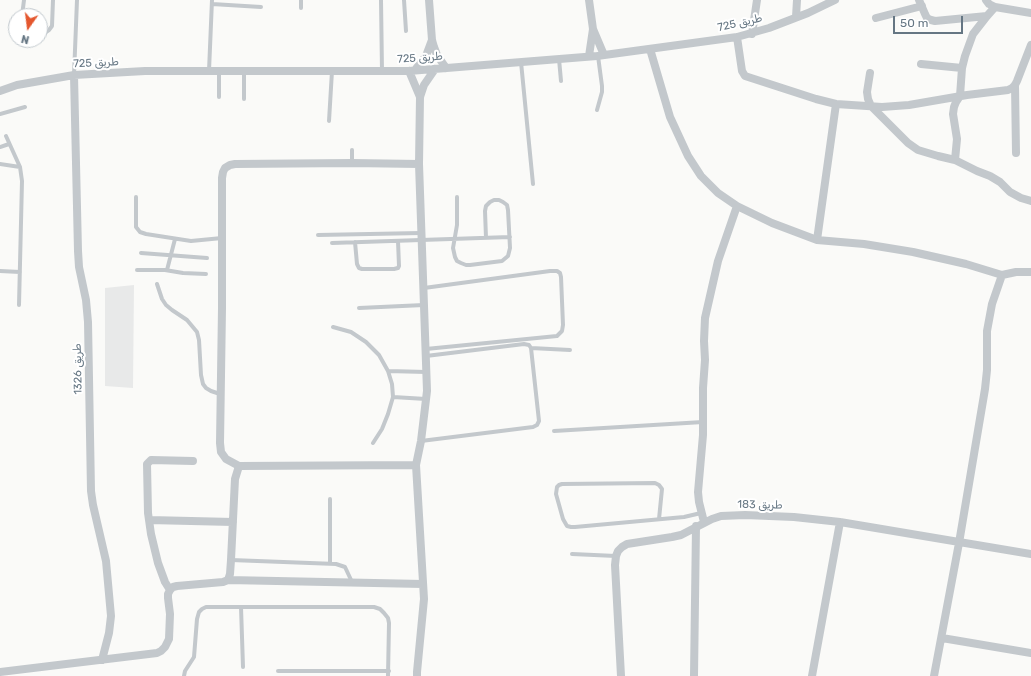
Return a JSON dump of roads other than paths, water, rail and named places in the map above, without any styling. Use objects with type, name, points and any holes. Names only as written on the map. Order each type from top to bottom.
[{"type":"street","points":[[429,0],[432,40],[437,55],[446,68]]},
{"type":"street","points":[[589,0],[593,29],[601,55]]},
{"type":"street","points":[[752,34],[757,0]]},
{"type":"street","points":[[796,17],[797,0]]},
{"type":"street","name":"طريق 725","points":[[0,89],[74,75],[145,71],[412,71],[601,55],[752,34],[835,0]]},
{"type":"street","points":[[986,0],[989,4],[995,7],[1031,13]]},
{"type":"street","points":[[876,18],[921,3],[927,18],[936,21],[987,16]]},
{"type":"street","points":[[955,160],[957,139],[953,114],[954,107],[960,96],[962,68],[968,45],[976,30],[995,7]]},
{"type":"street","points":[[589,56],[593,29]]},
{"type":"street","points":[[737,37],[742,71],[745,76],[796,94],[836,104],[882,107],[901,106],[1008,90],[1015,85]]},
{"type":"street","points":[[420,96],[412,71],[426,56],[432,40]]},
{"type":"street","points":[[1016,152],[1015,85],[1031,45]]},
{"type":"street","points":[[650,49],[670,117],[688,156],[701,176],[718,193],[737,206],[772,223],[817,240],[864,244],[913,252],[966,264],[1002,275],[1016,272],[1031,272]]},
{"type":"street","points":[[921,64],[962,68]]},
{"type":"street","points":[[417,676],[424,599],[416,465],[421,441],[426,399],[427,372],[419,164],[420,96],[424,84],[435,69]]},
{"type":"street","points":[[870,73],[867,92],[868,99],[872,106],[908,143],[918,150],[955,160],[990,176],[1000,182],[1010,192],[1031,201]]},
{"type":"street","name":"طريق 1326","points":[[74,75],[78,251],[79,267],[86,300],[88,322],[91,492],[106,561],[111,616],[109,633],[102,660]]},
{"type":"street","points":[[817,240],[836,104]]},
{"type":"street","points":[[416,465],[239,466],[226,459],[221,452],[220,443],[222,238],[223,172],[225,168],[230,165],[352,163],[419,164]]},
{"type":"street","points":[[704,522],[698,492],[703,451],[705,318],[718,261],[737,206]]},
{"type":"street","points":[[934,676],[959,543],[985,390],[988,324],[992,304],[1002,275]]},
{"type":"street","points":[[170,590],[158,564],[149,520],[147,464],[154,460],[193,461]]},
{"type":"street","points":[[228,580],[231,560],[235,479],[239,466]]},
{"type":"street","name":"طريق 183","points":[[616,556],[618,551],[627,544],[681,535],[704,522],[721,516],[745,515],[794,517],[840,522],[1031,554]]},
{"type":"street","points":[[149,520],[233,522]]},
{"type":"street","points":[[812,676],[840,522]]},
{"type":"street","points":[[694,676],[696,526]]},
{"type":"street","points":[[616,556],[615,565],[621,676]]},
{"type":"street","points":[[0,672],[157,653],[165,647],[169,639],[170,614],[168,594],[170,590],[176,586],[223,582],[228,580],[423,584]]},
{"type":"street","points":[[942,638],[1031,654]]},
{"type":"lane","points":[[48,31],[52,26],[53,0]]},
{"type":"lane","points":[[74,75],[77,0]]},
{"type":"lane","points":[[300,8],[301,0]]},
{"type":"lane","points":[[381,0],[382,71]]},
{"type":"lane","points":[[404,0],[406,31]]},
{"type":"lane","points":[[209,71],[212,2],[261,7]]},
{"type":"lane","points":[[597,110],[602,92],[601,55]]},
{"type":"lane","points":[[559,59],[561,81]]},
{"type":"lane","points":[[521,62],[533,184]]},
{"type":"lane","points":[[219,71],[219,97]]},
{"type":"lane","points":[[244,71],[244,99]]},
{"type":"lane","points":[[329,121],[332,71]]},
{"type":"lane","points":[[0,115],[25,107]]},
{"type":"lane","points":[[6,136],[20,166],[22,181],[19,305]]},
{"type":"lane","points":[[0,147],[9,144]]},
{"type":"lane","points":[[352,150],[352,163]]},
{"type":"lane","points":[[0,164],[20,166]]},
{"type":"lane","points":[[136,197],[136,225],[138,231],[174,239],[196,241],[222,238]]},
{"type":"lane","points":[[457,197],[457,225],[453,248],[457,261],[466,265],[498,262],[506,259],[510,252],[508,210],[507,205],[499,200],[494,200],[486,206],[486,238]]},
{"type":"lane","points":[[318,235],[422,237],[454,240],[510,237]]},
{"type":"lane","points":[[332,243],[398,241],[422,237]]},
{"type":"lane","points":[[167,270],[174,239]]},
{"type":"lane","points":[[355,242],[357,264],[359,268],[394,269],[398,268],[399,266],[398,241]]},
{"type":"lane","points":[[141,253],[206,258]]},
{"type":"lane","points":[[137,270],[167,270],[183,273],[206,274]]},
{"type":"lane","points":[[0,271],[20,272]]},
{"type":"lane","points":[[424,288],[557,271],[560,273],[561,277],[563,324],[562,331],[557,336],[426,353]]},
{"type":"lane","points":[[157,284],[158,292],[166,305],[187,320],[197,332],[203,384],[211,391],[221,394]]},
{"type":"lane","points":[[359,308],[424,305]]},
{"type":"lane","points":[[333,327],[351,332],[366,342],[379,355],[388,371],[392,384],[393,397],[382,429],[373,443]]},
{"type":"lane","points":[[426,353],[524,344],[529,345],[532,348],[570,350]]},
{"type":"lane","points":[[421,441],[533,427],[537,425],[540,421],[532,348]]},
{"type":"lane","points":[[388,371],[427,372]]},
{"type":"lane","points":[[393,397],[426,399]]},
{"type":"lane","points":[[554,430],[704,422]]},
{"type":"lane","points":[[659,519],[662,489],[655,483],[562,484],[557,488],[556,494],[563,519],[568,526],[575,528],[684,517],[701,513]]},
{"type":"lane","points":[[330,499],[330,563]]},
{"type":"lane","points":[[572,554],[616,556]]},
{"type":"lane","points":[[231,560],[330,563],[345,567],[352,582]]},
{"type":"lane","points":[[241,606],[243,667]]},
{"type":"lane","points":[[184,676],[185,671],[194,657],[199,612],[206,607],[374,607],[380,609],[388,618],[388,674],[278,671]]}]
